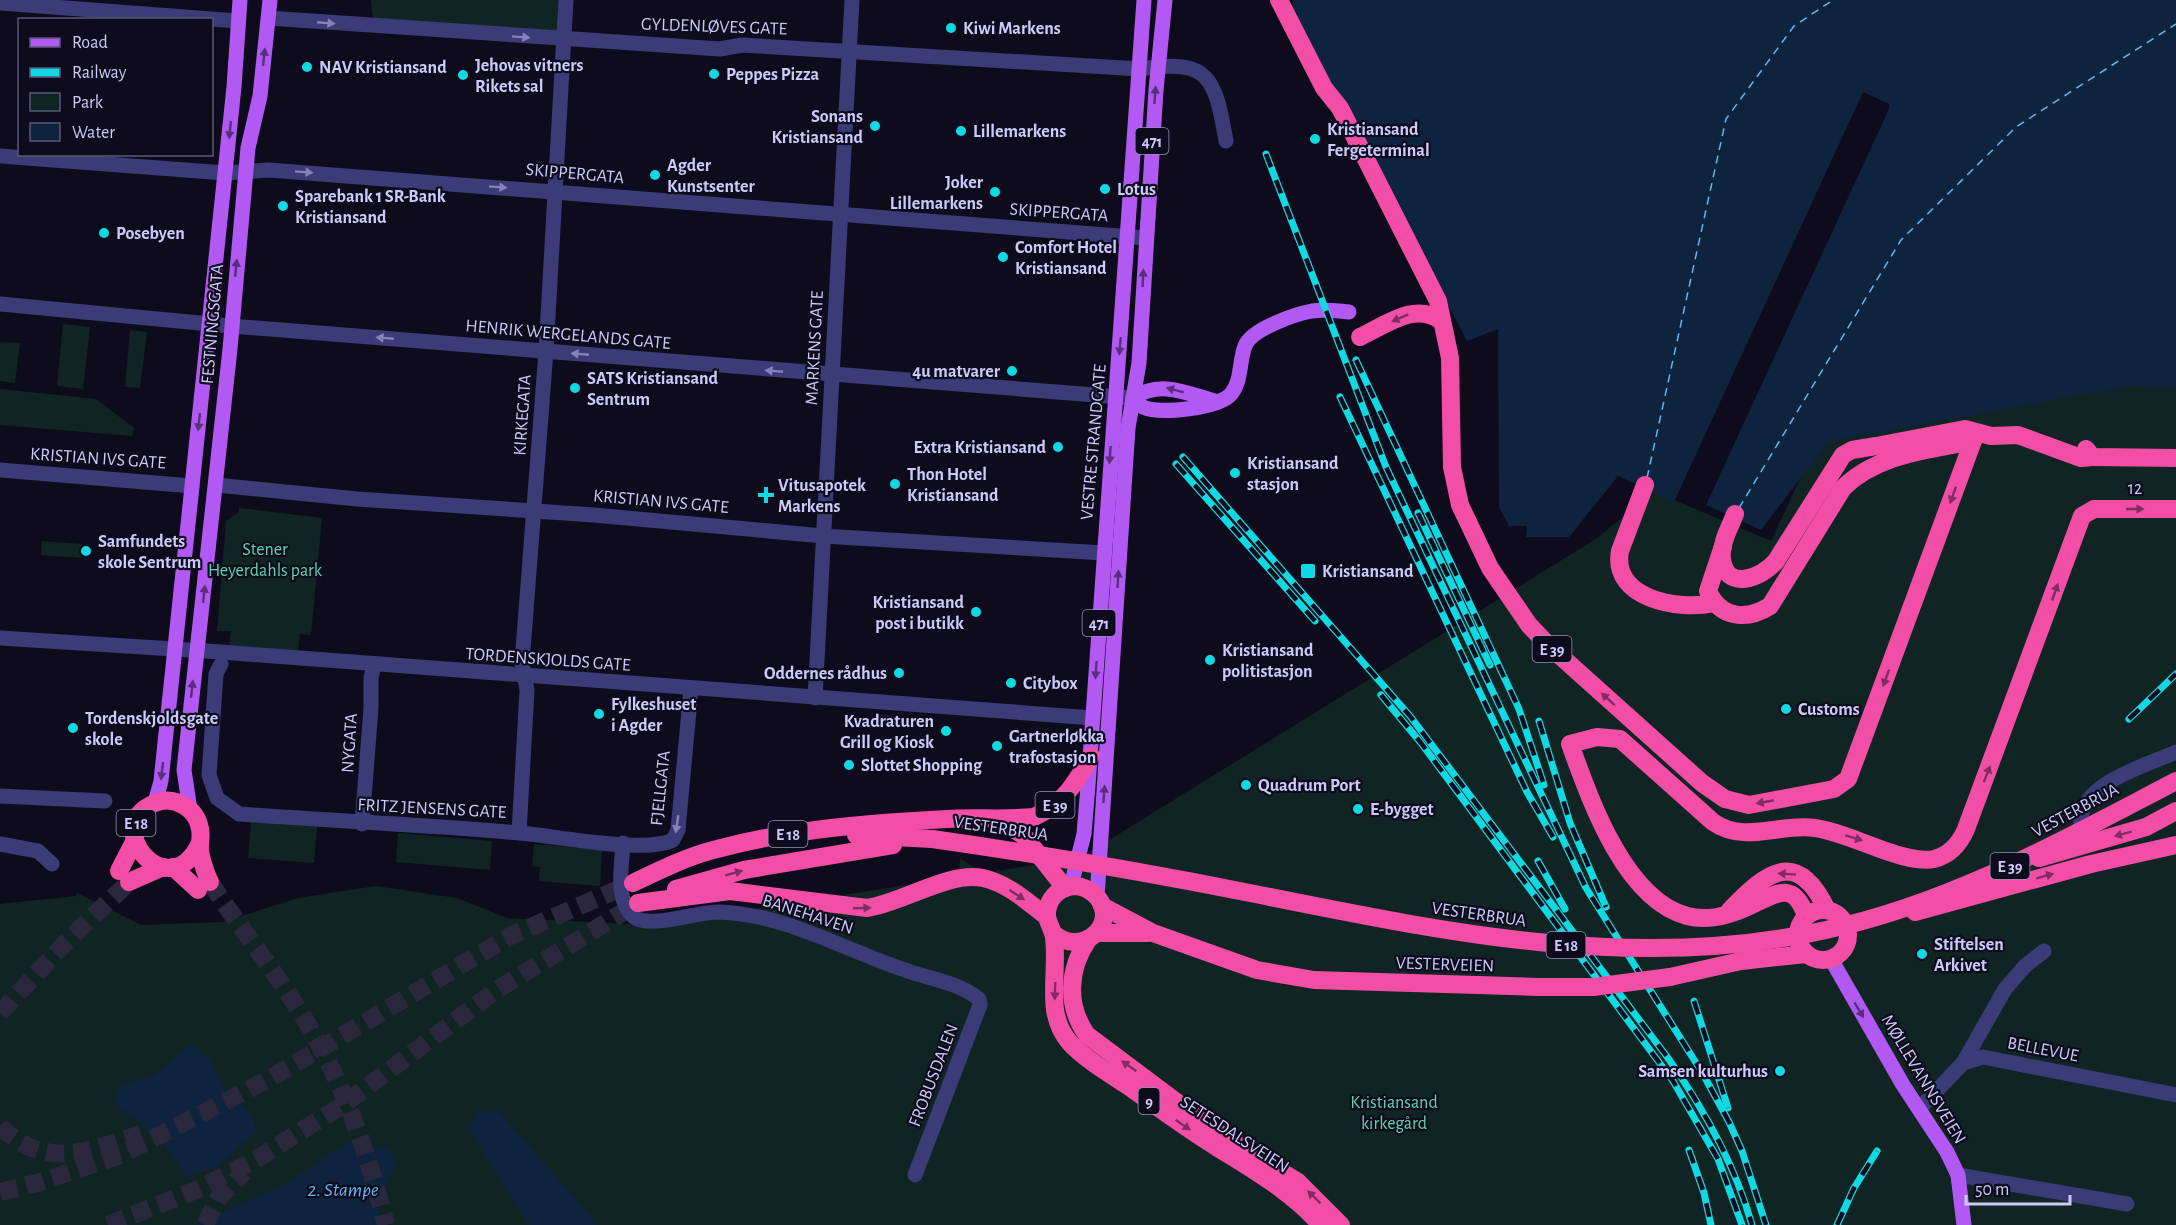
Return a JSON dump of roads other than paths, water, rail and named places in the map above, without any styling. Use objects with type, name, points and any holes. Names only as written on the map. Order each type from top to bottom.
[{"type":"highway","name":"E 39","points":[[1279,0],[1324,88],[1340,108],[1438,301],[1440,320],[1450,358],[1452,466],[1460,505],[1490,568],[1529,625],[1547,644],[1702,783],[1725,799],[1749,805],[1834,789],[1848,779],[1976,437]]},
{"type":"highway","points":[[1360,337],[1416,312],[1426,312],[1440,320]]},
{"type":"highway","points":[[1976,437],[1965,429],[1876,446],[1843,455],[1776,561],[1765,572],[1752,579],[1737,578],[1730,574],[1722,559],[1722,550],[1735,514],[1710,580],[1708,591],[1714,603],[1727,613],[1744,616],[1758,613],[1770,606],[1844,488],[1855,476],[1888,460],[1976,437],[1988,425],[2004,422],[2018,423],[2085,448],[2092,457],[2176,458]]},
{"type":"highway","points":[[1645,485],[1620,551],[1619,561],[1625,578],[1633,589],[1648,597],[1690,607],[1714,603]]},
{"type":"highway","name":"12","points":[[1726,914],[1697,918],[1667,908],[1646,890],[1633,874],[1603,826],[1570,744],[1597,737],[1620,740],[1713,822],[1730,832],[1745,833],[1797,826],[1819,828],[1921,860],[1942,856],[1950,850],[1966,829],[2047,617],[2080,520],[2094,509],[2176,510]]},
{"type":"highway","name":"E 39","points":[[998,819],[1034,817],[1048,811],[1076,784],[1090,756]]},
{"type":"highway","name":"VESTERBRUA","points":[[932,839],[1095,863],[1471,936],[1562,945],[1671,948],[1781,938],[1878,917],[1955,890],[2018,864],[2176,781]]},
{"type":"highway","name":"E 18","points":[[135,840],[147,860],[168,867],[204,886],[199,822],[190,810],[174,801],[155,803],[141,814],[136,822],[135,840],[124,877],[168,867],[186,861],[199,845]]},
{"type":"highway","name":"E 39","points":[[1839,921],[2146,827],[2176,811]]},
{"type":"highway","name":"E 18","points":[[932,839],[862,835],[787,843],[720,856],[633,883],[682,860],[716,849],[824,828],[951,818],[998,819],[1024,836],[1068,887],[1085,888],[1099,901]]},
{"type":"highway","name":"E 18","points":[[932,839],[744,870],[670,891],[638,903],[730,891],[763,893],[850,908],[867,908],[886,905],[958,879],[984,878],[1014,892],[1069,942],[1092,936]]},
{"type":"highway","name":"E 39","points":[[1806,916],[1820,910],[1839,921],[1862,927],[2091,864],[2176,845]]},
{"type":"highway","points":[[1784,872],[1797,874],[1808,880],[1818,891],[1839,921],[1844,950],[1831,959],[1822,960],[1806,954],[1798,935],[1806,916],[1801,901],[1784,892],[1776,893],[1726,914],[1755,885],[1770,874],[1784,872]]},
{"type":"highway","points":[[1050,925],[1051,899],[1068,887]]},
{"type":"highway","points":[[1092,936],[1103,917],[1099,901]]},
{"type":"highway","name":"VESTERVEIEN","points":[[1099,901],[1153,933],[1257,970],[1314,980],[1593,987],[1670,977],[1741,961],[1806,954]]},
{"type":"highway","name":"SETESDALSVEIEN","points":[[1050,925],[1055,1012],[1069,1041],[1108,1073],[1193,1132],[1276,1185],[1321,1225]]},
{"type":"highway","name":"VESTERVEIEN","points":[[1092,936],[1153,933]]},
{"type":"highway","name":"VESTERVEIEN","points":[[1741,961],[1798,935]]},
{"type":"highway","name":"SETESDALSVEIEN","points":[[1092,936],[1079,955],[1072,980],[1075,1014],[1087,1035],[1215,1131],[1298,1182],[1341,1225]]},
{"type":"main road","name":"FESTNINGSGATA","points":[[155,803],[161,781],[176,650],[225,173],[240,0]]},
{"type":"main road","name":"FESTNINGSGATA","points":[[190,810],[184,770],[216,485],[245,172],[260,96],[270,0]]},
{"type":"main road","name":"VESTRE STRANDGATE","points":[[1068,887],[1084,834],[1144,0]]},
{"type":"main road","name":"VESTRE STRANDGATE","points":[[1099,901],[1119,554],[1133,398],[1139,363],[1158,66],[1165,0]]},
{"type":"main road","points":[[1218,402],[1232,393],[1237,384],[1245,344],[1254,334],[1311,311],[1349,312]]},
{"type":"main road","name":"VESTRE STRANDGATE","points":[[1133,398],[1147,389],[1164,387],[1218,402]]},
{"type":"main road","name":"VESTRE STRANDGATE","points":[[1133,398],[1142,407],[1153,410],[1200,408],[1218,402]]},
{"type":"main road","name":"MØLLEVANNSVEIEN","points":[[1831,959],[1958,1175],[1964,1225]]},
{"type":"street","name":"KIRKEGATA","points":[[519,833],[525,738],[525,677],[522,663],[546,351],[566,0]]},
{"type":"street","name":"MARKENS GATE","points":[[815,698],[852,0]]},
{"type":"street","points":[[0,3],[198,18]]},
{"type":"street","name":"GYLDENLØVES GATE","points":[[268,18],[720,49],[742,45],[1140,69],[1158,66],[1187,67],[1198,70],[1206,77],[1219,101],[1226,141]]},
{"type":"street","points":[[213,19],[238,21]]},
{"type":"street","name":"SKIPPERGATA","points":[[0,156],[225,173],[269,170],[1146,238]]},
{"type":"street","name":"HENRIK WERGELANDS GATE","points":[[0,304],[209,322],[231,326],[1133,398]]},
{"type":"street","name":"KRISTIAN IVS GATE","points":[[0,471],[192,486]]},
{"type":"street","name":"KRISTIAN IVS GATE","points":[[216,485],[357,499],[535,511],[823,536],[1104,553]]},
{"type":"street","name":"TORDENSKJOLDS GATE","points":[[0,638],[1093,718]]},
{"type":"street","name":"FRITZ JENSENS GATE","points":[[221,664],[216,674],[209,775],[217,798],[239,814],[519,833],[622,843]]},
{"type":"street","name":"NYGATA","points":[[362,824],[371,708],[371,678],[374,665]]},
{"type":"street","name":"FJELLGATA","points":[[622,843],[664,844],[673,840],[678,830],[691,689]]},
{"type":"street","points":[[2091,864],[2080,819],[2084,806],[2092,795],[2116,778],[2176,752]]},
{"type":"street","points":[[0,796],[105,801]]},
{"type":"street","name":"BANEHAVEN","points":[[622,843],[622,902],[636,918],[649,923],[691,914],[717,912],[764,918],[813,932],[971,994]]},
{"type":"street","points":[[0,844],[38,851],[52,864]]},
{"type":"street","points":[[1920,1108],[1963,1063],[2006,989],[2025,966],[2044,951]]},
{"type":"street","name":"FROBUSDALEN","points":[[915,1175],[980,1005],[979,999],[971,994]]},
{"type":"street","name":"BELLEVUE","points":[[1963,1063],[1983,1058],[2176,1095]]},
{"type":"street","points":[[1958,1175],[2127,1204]]},
{"type":"water","points":[[1293,0],[2176,0],[2176,388],[2129,386],[1828,442],[1761,530],[1706,505],[1889,109],[1889,104],[1863,92],[1674,502],[1618,476],[1569,537],[1526,537],[1527,526],[1509,526],[1499,507],[1498,329],[1467,341],[1293,10]]},
{"type":"water","points":[[191,1044],[209,1058],[224,1089],[251,1113],[257,1132],[216,1167],[186,1177],[155,1136],[138,1120],[114,1104],[120,1086],[153,1076]]},
{"type":"water","points":[[477,1111],[499,1112],[598,1225],[529,1225],[469,1130]]},
{"type":"water","name":"2. Stampe","points":[[347,1142],[389,1149],[397,1164],[377,1201],[381,1225],[197,1225],[285,1184]]},
{"type":"tunnel","points":[[0,1013],[62,946],[129,882]]},
{"type":"tunnel","points":[[210,882],[293,1001],[331,1067],[353,1118],[386,1225]]},
{"type":"tunnel","points":[[0,1192],[37,1183],[121,1155],[269,1079],[512,935],[633,883]]},
{"type":"tunnel","points":[[108,1225],[201,1188],[258,1158],[343,1105],[495,991],[638,903]]},
{"type":"tunnel","points":[[0,1126],[17,1140],[34,1149],[51,1153],[85,1151],[141,1134]]},
{"type":"tunnel","points":[[205,1225],[218,1199],[244,1172]]},
{"type":"railway","points":[[1266,154],[1386,467],[1586,888],[1703,1074],[1729,1122],[1742,1151],[1766,1225]]},
{"type":"railway","points":[[1356,360],[1519,709],[1544,785]]},
{"type":"railway","points":[[1340,397],[1527,792],[1553,837]]},
{"type":"railway","points":[[1183,457],[1410,716],[1668,1058],[1694,1097],[1717,1138],[1737,1181],[1752,1225]]},
{"type":"railway","points":[[1176,464],[1315,621]]},
{"type":"railway","points":[[1418,513],[1490,665]]},
{"type":"railway","points":[[2129,719],[2176,674]]},
{"type":"railway","points":[[1381,695],[1421,743],[1673,1081],[1718,1159],[1742,1225]]},
{"type":"railway","points":[[1539,721],[1570,823],[1606,907]]},
{"type":"railway","points":[[1538,861],[1565,909]]},
{"type":"railway","points":[[1694,1001],[1728,1108]]},
{"type":"railway","points":[[1689,1150],[1704,1193],[1711,1225]]},
{"type":"railway","points":[[1837,1225],[1854,1188],[1877,1151]]},
{"type":"place","name":"Kiwi Markens","points":[[951,28]]},
{"type":"place","name":"NAV Kristiansand","points":[[307,67]]},
{"type":"place","name":"Peppes Pizza","points":[[714,74]]},
{"type":"place","name":"Jehovas vitners Rikets sal","points":[[463,75]]},
{"type":"place","name":"Sonans Kristiansand","points":[[875,126]]},
{"type":"place","name":"Lillemarkens","points":[[961,131]]},
{"type":"place","name":"Kristiansand Fergeterminal","points":[[1315,139]]},
{"type":"place","name":"Agder Kunstsenter","points":[[655,175]]},
{"type":"place","name":"Lotus","points":[[1105,189]]},
{"type":"place","name":"Joker Lillemarkens","points":[[995,192]]},
{"type":"place","name":"Sparebank 1 SR-Bank Kristiansand","points":[[283,206]]},
{"type":"place","name":"Posebyen","points":[[104,233]]},
{"type":"place","name":"Comfort Hotel Kristiansand","points":[[1003,257]]},
{"type":"place","name":"4u matvarer","points":[[1012,371]]},
{"type":"place","name":"SATS Kristiansand Sentrum","points":[[575,388]]},
{"type":"place","name":"Extra Kristiansand","points":[[1058,447]]},
{"type":"place","name":"Kristiansand stasjon","points":[[1235,473]]},
{"type":"place","name":"Thon Hotel Kristiansand","points":[[895,484]]},
{"type":"place","name":"Vitusapotek Markens","points":[[766,495]]},
{"type":"place","name":"Samfundets skole Sentrum","points":[[86,551]]},
{"type":"place","name":"Kristiansand","points":[[1308,571]]},
{"type":"place","name":"Kristiansand post i butikk","points":[[976,612]]},
{"type":"place","name":"Kristiansand politistasjon","points":[[1210,660]]},
{"type":"place","name":"Oddernes rådhus","points":[[899,673]]},
{"type":"place","name":"Citybox","points":[[1011,683]]},
{"type":"place","name":"Customs","points":[[1786,709]]},
{"type":"place","name":"Fylkeshuset i Agder","points":[[599,714]]},
{"type":"place","name":"Tordenskjoldsgate skole","points":[[73,728]]},
{"type":"place","name":"Kvadraturen Grill og Kiosk","points":[[946,731]]},
{"type":"place","name":"Gartnerløkka trafostasjon","points":[[997,746]]},
{"type":"place","name":"Slottet Shopping","points":[[849,765]]},
{"type":"place","name":"Quadrum Port","points":[[1246,785]]},
{"type":"place","name":"E-bygget","points":[[1358,809]]},
{"type":"place","name":"Stiftelsen Arkivet","points":[[1922,954]]},
{"type":"place","name":"Samsen kulturhus","points":[[1780,1071]]},
{"type":"park label","name":"Stener Heyerdahls park","points":[[265,559]]},
{"type":"park label","name":"Kristiansand kirkegård","points":[[1394,1112]]}]
